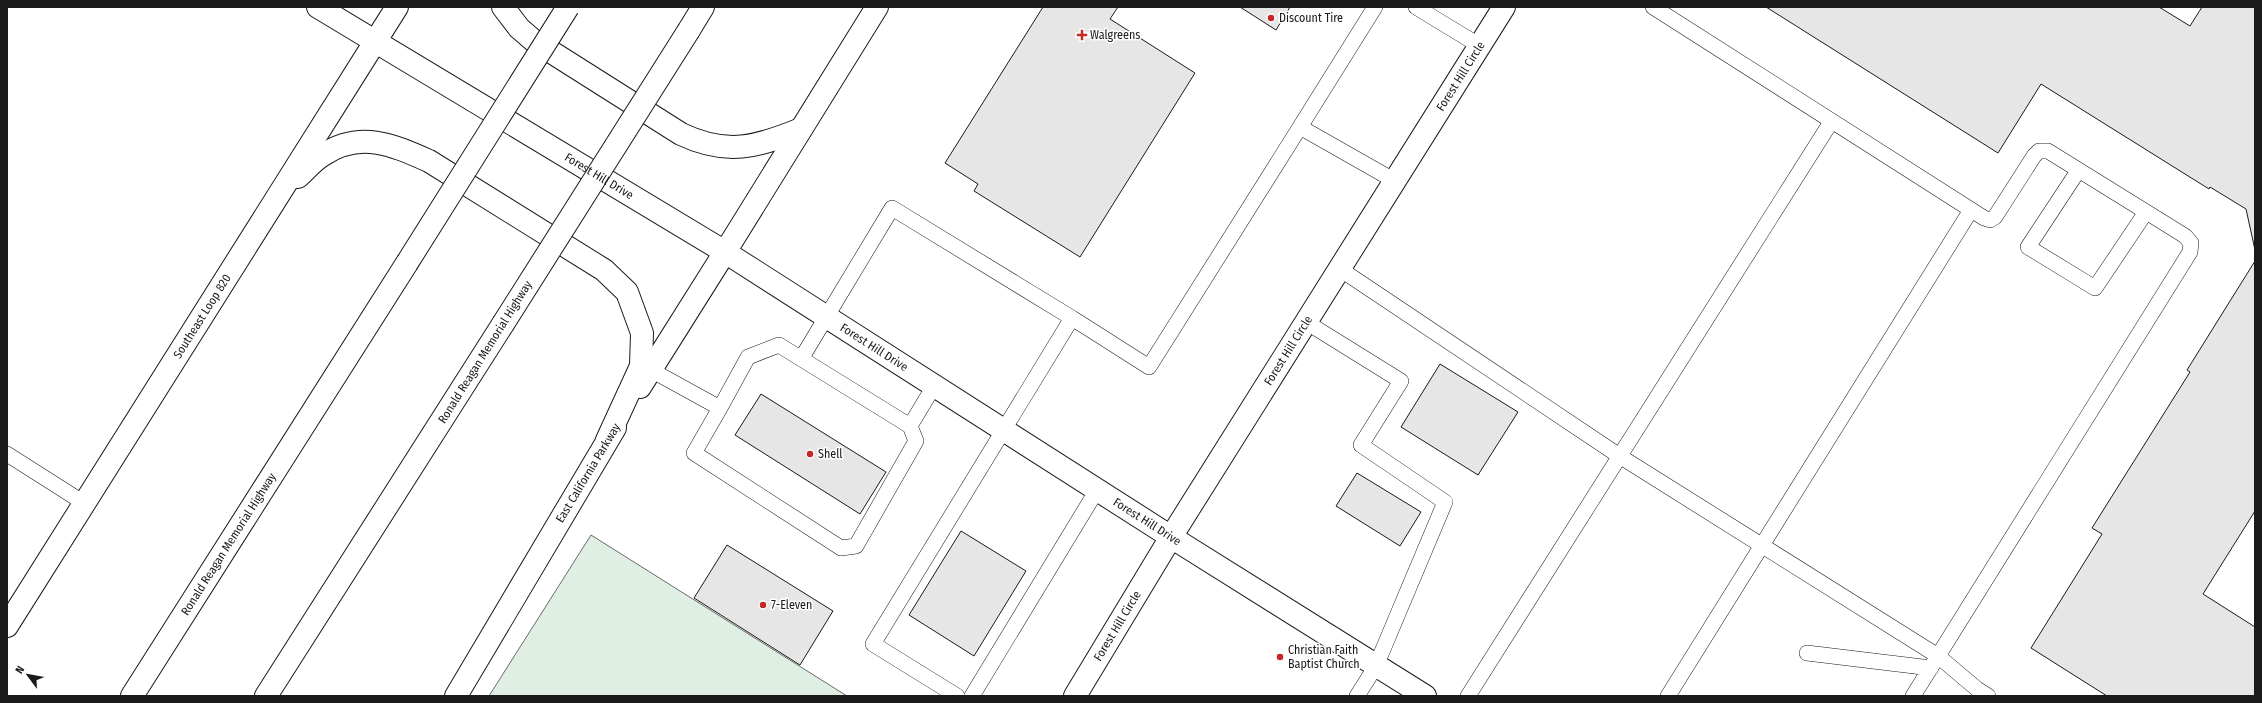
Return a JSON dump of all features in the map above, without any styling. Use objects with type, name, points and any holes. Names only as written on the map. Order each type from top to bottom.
[{"type":"main road","name":"Forest Hill Drive","points":[[318,7],[725,252],[1002,430],[1425,696]]},
{"type":"main road","name":"Southeast Loop 820","points":[[7,626],[273,201],[397,7]]},
{"type":"main road","points":[[503,7],[518,28],[534,40],[681,134],[701,143],[744,147],[767,143],[801,129]]},
{"type":"main road","name":"Ronald Reagan Memorial Highway","points":[[132,696],[568,7]]},
{"type":"main road","name":"Ronald Reagan Memorial Highway","points":[[268,694],[703,7]]},
{"type":"main road","name":"East California Parkway","points":[[456,696],[607,440],[878,7]]},
{"type":"main road","name":"Forest Hill Circle","points":[[1075,696],[1171,537],[1504,7]]},
{"type":"main road","points":[[273,201],[322,155],[349,142],[375,141],[401,149],[430,161],[604,270],[627,292],[642,333],[641,366],[607,440]]},
{"type":"lane","points":[[801,358],[892,208],[1149,367],[1375,7]]},
{"type":"lane","points":[[1416,7],[1480,46]]},
{"type":"lane","points":[[1653,7],[1831,122],[1984,218],[1990,220],[1995,217],[2034,156],[2040,151],[2048,151],[2078,171],[2186,236],[2191,243],[2190,252],[1913,696]]},
{"type":"lane","points":[[1468,696],[1621,457],[1831,122]]},
{"type":"lane","points":[[1300,127],[1395,181]]},
{"type":"lane","points":[[2078,171],[2028,247],[2095,288],[2146,212]]},
{"type":"lane","points":[[1668,696],[1763,546],[1971,210]]},
{"type":"lane","points":[[1340,269],[1621,457],[1763,546],[1988,696]]},
{"type":"lane","points":[[957,696],[873,644],[1002,430],[1072,318]]},
{"type":"lane","points":[[1306,322],[1401,381],[1362,445],[1445,502],[1376,666],[1357,696]]},
{"type":"lane","points":[[779,345],[801,358],[910,426],[916,441],[856,546],[841,548],[694,453],[748,358],[779,345]]},
{"type":"lane","points":[[651,370],[720,408]]},
{"type":"lane","points":[[910,426],[934,386]]},
{"type":"lane","points":[[7,454],[84,503]]},
{"type":"lane","points":[[972,696],[1097,490]]},
{"type":"lane","points":[[1807,653],[1935,662]]},
{"type":"green space","points":[[591,535],[847,696],[489,696]]},
{"type":"building","name":"Walgreens","points":[[1043,7],[1118,7],[1110,19],[1195,73],[1080,257],[974,191],[978,184],[945,163]]},
{"type":"building","name":"Discount Tire","points":[[1240,7],[1290,7],[1276,30]]},
{"type":"building","points":[[1766,7],[2159,7],[2190,26],[2202,7],[2255,7],[2255,250],[2246,209],[2210,187],[2209,189],[2041,84],[1998,153]]},
{"type":"building","points":[[2255,261],[2255,511],[2203,594],[2255,627],[2255,696],[2107,696],[2031,648],[2102,534],[2092,528],[2190,372],[2187,370]]},
{"type":"building","points":[[1440,364],[1518,412],[1478,475],[1401,427]]},
{"type":"building","name":"Shell","points":[[761,394],[886,472],[860,514],[735,435]]},
{"type":"building","points":[[1357,473],[1421,512],[1400,546],[1336,506]]},
{"type":"building","points":[[961,531],[1026,571],[974,656],[909,615]]},
{"type":"building","name":"7-Eleven","points":[[727,545],[833,611],[800,665],[694,598]]},
{"type":"place","name":"Discount Tire","points":[[1271,18]]},
{"type":"place","name":"Walgreens","points":[[1082,35]]},
{"type":"place","name":"Shell","points":[[810,454]]},
{"type":"place","name":"7-Eleven","points":[[763,605]]},
{"type":"place","name":"Christian Faith Baptist Church","points":[[1280,657]]}]
